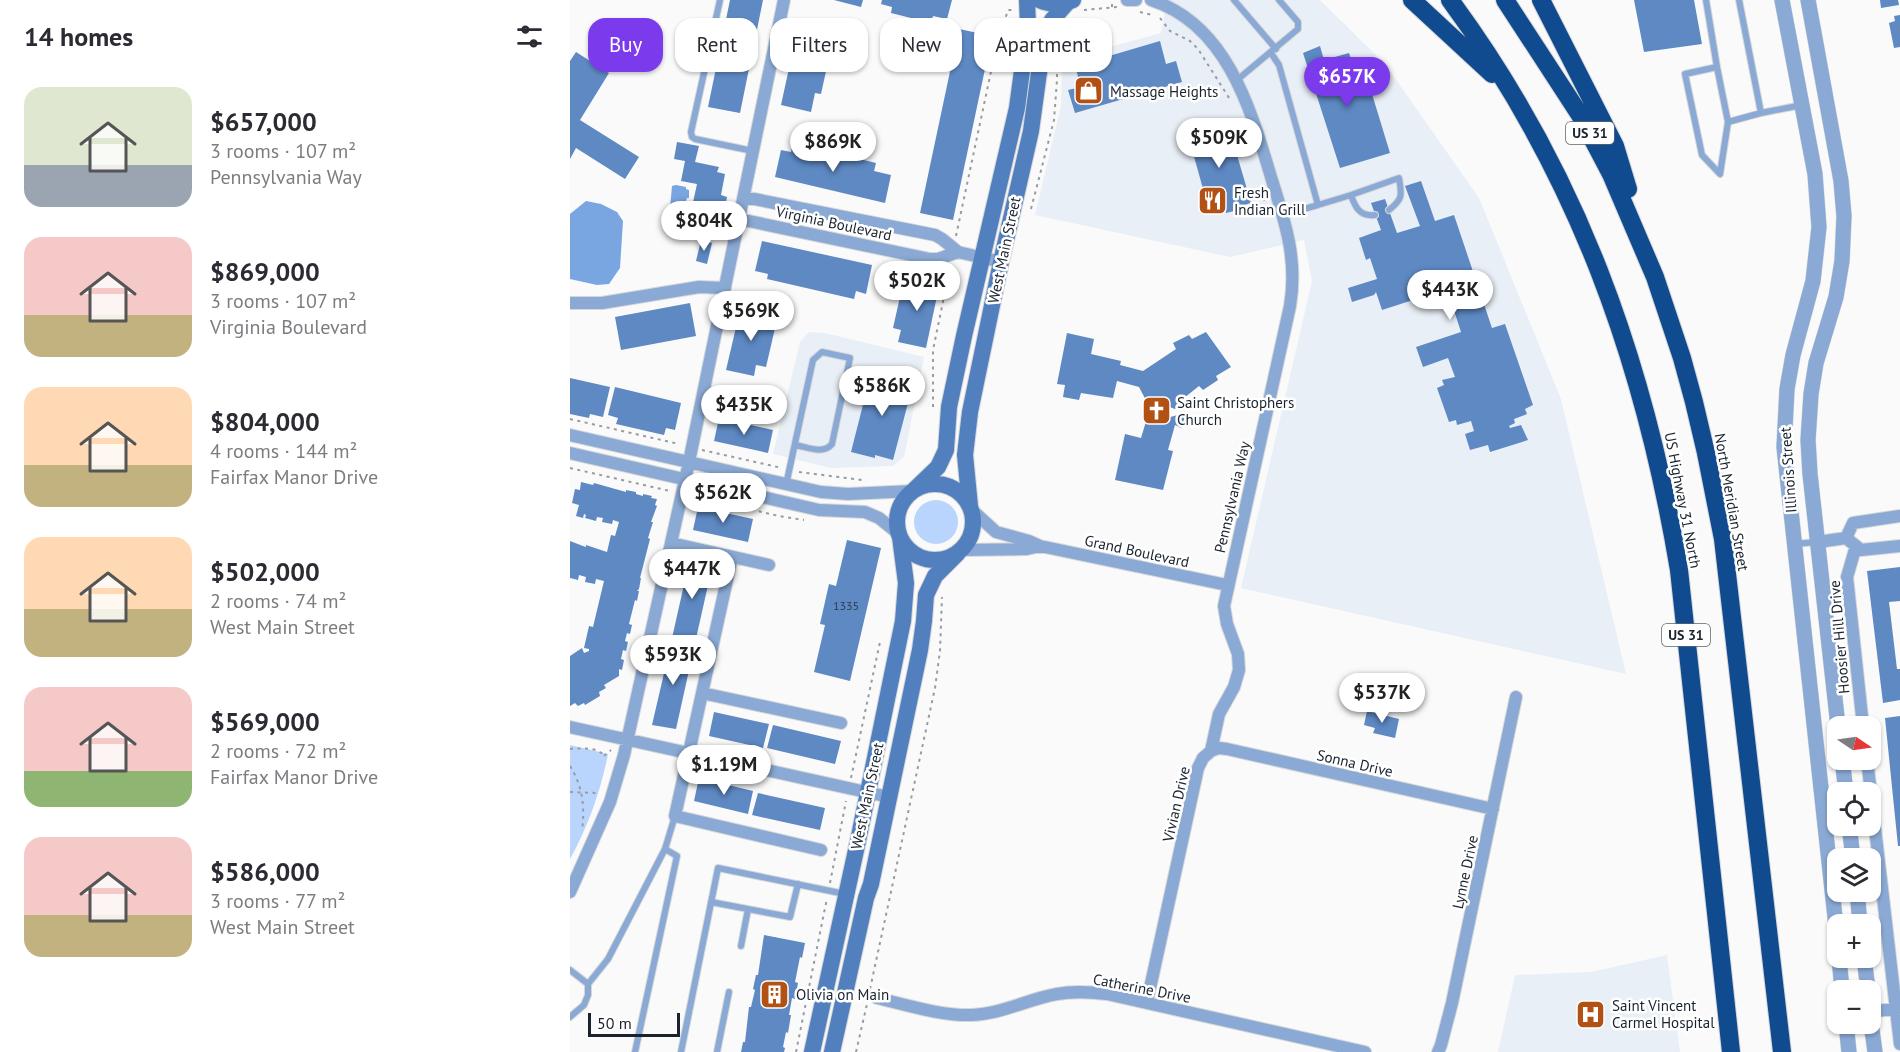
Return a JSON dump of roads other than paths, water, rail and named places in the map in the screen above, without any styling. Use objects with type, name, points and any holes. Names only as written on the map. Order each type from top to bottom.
[{"type":"highway","points":[[1412,0],[1511,92]]},
{"type":"highway","name":"US Highway 31 North","points":[[1450,0],[1511,92],[1564,189],[1600,270],[1618,320],[1636,375],[1659,461],[1679,570],[1731,1052]]},
{"type":"highway","name":"North Meridian Street","points":[[1506,0],[1591,135],[1630,216],[1655,277],[1694,402],[1723,539],[1782,1052]]},
{"type":"highway","points":[[1541,0],[1615,146],[1655,277]]},
{"type":"main road","points":[[1039,0],[1053,4],[1074,3]]},
{"type":"main road","name":"West Main Street","points":[[971,508],[966,465],[967,430],[1001,262],[1031,131],[1044,36],[1052,21],[1074,3]]},
{"type":"main road","name":"West Main Street","points":[[914,491],[938,467],[946,450],[952,394],[981,258],[1017,108],[1028,27],[1020,5]]},
{"type":"main road","points":[[930,484],[948,486],[958,492],[971,508],[974,525],[972,534],[960,552],[952,557],[937,561],[923,559],[910,551],[900,536],[897,524],[898,513],[905,499],[914,491],[930,484]]},
{"type":"main road","name":"West Main Street","points":[[812,1052],[903,621],[906,583],[900,536]]},
{"type":"main road","name":"West Main Street","points":[[832,1052],[871,884],[920,650],[926,595],[935,576],[960,552]]},
{"type":"street","points":[[570,892],[610,802],[627,740],[689,462],[784,0]]},
{"type":"street","name":"Pennsylvania Way","points":[[1151,0],[1173,9],[1192,22],[1215,47],[1237,80],[1254,118],[1277,217],[1292,257],[1293,292],[1227,585]]},
{"type":"street","name":"Illinois Street","points":[[1782,0],[1815,174],[1819,227],[1813,281],[1793,355],[1786,398],[1784,447],[1835,914]]},
{"type":"street","name":"Illinois Street","points":[[1808,0],[1844,207],[1843,245],[1836,297],[1816,363],[1810,409],[1809,458],[1837,716]]},
{"type":"street","name":"Virginia Boulevard","points":[[744,197],[934,236],[942,239],[955,252],[1001,262]]},
{"type":"street","name":"Virginia Boulevard","points":[[740,219],[930,259],[938,259],[955,252]]},
{"type":"street","points":[[570,303],[602,303],[699,287],[725,288]]},
{"type":"street","points":[[570,435],[786,485],[832,493],[914,491]]},
{"type":"street","points":[[570,453],[819,510],[865,512],[879,519],[900,536]]},
{"type":"street","name":"Grand Boulevard","points":[[971,508],[996,532],[1040,546],[1227,585]]},
{"type":"street","points":[[1851,542],[1853,523],[1900,516]]},
{"type":"street","points":[[1818,542],[1851,542],[1861,550],[1900,546]]},
{"type":"street","name":"Hoosier Hill Drive","points":[[1851,542],[1847,577],[1862,716]]},
{"type":"street","points":[[671,543],[769,565]]},
{"type":"street","name":"Grand Boulevard","points":[[960,552],[1027,549],[1040,546]]},
{"type":"street","points":[[732,557],[675,816],[821,850]]},
{"type":"street","name":"Vivian Drive","points":[[1147,1002],[1198,768],[1203,758],[1211,751],[1219,714],[1234,687],[1239,670],[1238,654],[1227,624],[1224,606],[1227,585]]},
{"type":"street","points":[[702,693],[841,723]]},
{"type":"street","name":"Lynne Drive","points":[[1438,1052],[1452,1003],[1516,697]]},
{"type":"street","points":[[570,728],[889,797]]},
{"type":"street","name":"Sonna Drive","points":[[1211,751],[1219,748],[1227,749],[1493,809]]},
{"type":"street","points":[[1868,770],[1900,1044]]},
{"type":"street","name":"Catherine Drive","points":[[871,997],[959,1015],[973,1015],[1005,1009],[1058,994],[1072,992],[1107,994],[1365,1052]]},
{"type":"street","points":[[1881,1011],[1897,1008]]},
{"type":"street","points":[[1847,1034],[1849,1052]]},
{"type":"street","points":[[1873,1034],[1875,1052]]},
{"type":"lane","points":[[720,0],[691,132],[692,137],[754,151]]},
{"type":"lane","points":[[1234,0],[1274,51],[1280,65],[1318,205]]},
{"type":"lane","points":[[1237,80],[1298,29],[1298,22],[1279,0]]},
{"type":"lane","points":[[1706,0],[1728,122],[1720,174],[1702,155],[1685,74],[1717,67]]},
{"type":"lane","points":[[1739,0],[1761,113]]},
{"type":"lane","points":[[1728,122],[1802,105]]},
{"type":"lane","points":[[1277,217],[1399,178],[1400,199],[1389,210]]},
{"type":"lane","points":[[1351,195],[1356,207],[1362,213],[1369,216],[1375,215]]},
{"type":"lane","points":[[786,485],[813,360],[822,352],[850,358],[832,444],[822,450],[795,445]]},
{"type":"lane","points":[[1793,544],[1818,542]]},
{"type":"lane","points":[[570,1017],[584,1005],[588,995],[588,984],[608,959],[665,849],[675,816]]},
{"type":"lane","points":[[635,1052],[677,856],[665,849]]},
{"type":"lane","points":[[681,1052],[718,868],[845,894]]},
{"type":"lane","points":[[711,902],[790,917],[798,884]]},
{"type":"lane","points":[[741,946],[748,909]]},
{"type":"lane","points":[[570,970],[588,984]]},
{"type":"lane","points":[[717,1052],[729,992]]},
{"type":"place","name":"Massage Heights","points":[[1089,91]]},
{"type":"place","name":"Fresh Indian Grill","points":[[1213,201]]},
{"type":"place","name":"Saint Christophers Church","points":[[1156,411]]},
{"type":"place","name":"Olivia on Main","points":[[775,994]]},
{"type":"place","name":"Saint Vincent Carmel Hospital","points":[[1591,1014]]}]
